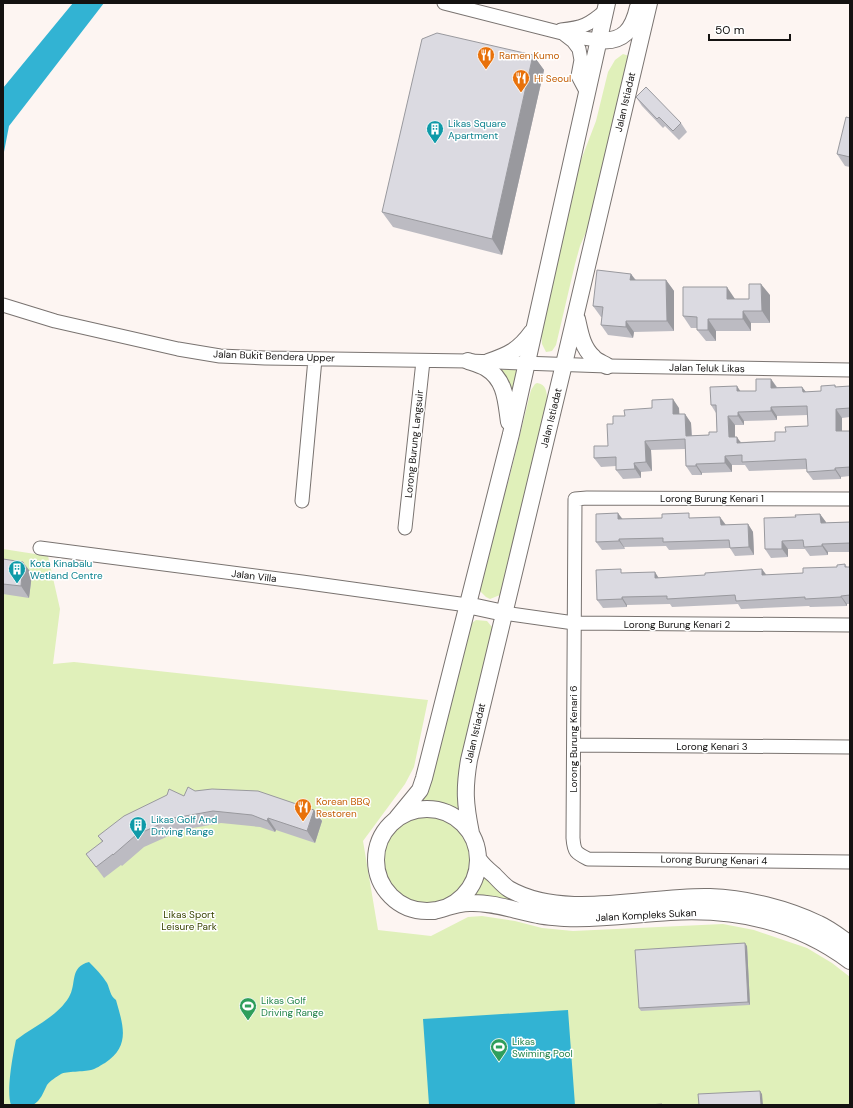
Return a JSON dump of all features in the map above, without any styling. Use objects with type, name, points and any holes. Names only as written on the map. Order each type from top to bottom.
[{"type":"main road","points":[[598,40],[612,40],[622,37],[628,32],[636,16],[639,3]]},
{"type":"main road","name":"Jalan Istiadat","points":[[471,833],[466,806],[466,777],[468,760],[576,315],[648,3]]},
{"type":"main road","points":[[397,818],[412,811],[429,809],[445,812],[460,820],[471,833],[478,851],[479,860],[475,878],[466,894],[452,905],[434,911],[417,911],[401,905],[387,894],[378,879],[375,862],[377,845],[385,830],[420,790],[424,778],[511,434],[606,7]]},
{"type":"main road","points":[[576,315],[582,342],[593,358],[607,366]]},
{"type":"main road","points":[[488,362],[508,355],[524,343],[534,329]]},
{"type":"main road","points":[[468,361],[486,368],[501,384],[506,394],[511,434]]},
{"type":"main road","points":[[467,605],[504,613]]},
{"type":"main road","name":"Jalan Kompleks Sukan","points":[[479,860],[482,866],[508,889],[538,901],[556,904],[589,904],[711,897],[748,902],[788,911],[821,924],[850,944]]},
{"type":"main road","name":"Jalan Kompleks Sukan","points":[[434,911],[467,903],[481,902],[538,915],[564,918],[590,918],[671,912],[736,914],[771,921],[788,927],[832,948],[850,961]]},
{"type":"street","points":[[444,3],[558,32],[598,40]]},
{"type":"street","points":[[558,32],[593,22],[606,7]]},
{"type":"street","points":[[558,32],[573,42],[579,49],[581,60],[578,76],[586,93]]},
{"type":"street","name":"Jalan Bukit Bendera Upper","points":[[3,306],[55,321],[178,349],[225,356],[564,364]]},
{"type":"street","points":[[302,501],[315,359]]},
{"type":"street","name":"Lorong Burung Langsuir","points":[[405,528],[423,360]]},
{"type":"street","name":"Jalan Teluk Likas","points":[[564,364],[850,370]]},
{"type":"street","name":"Lorong Burung Kenari 1","points":[[575,499],[850,499]]},
{"type":"street","name":"Lorong Burung Kenari 6","points":[[575,499],[573,838],[574,849],[578,854]]},
{"type":"street","name":"Jalan Villa","points":[[40,548],[467,605]]},
{"type":"street","name":"Lorong Burung Kenari 2","points":[[504,613],[574,623],[850,625]]},
{"type":"street","name":"Lorong Kenari 3","points":[[574,745],[850,747]]},
{"type":"street","name":"Lorong Burung Kenari 4","points":[[578,854],[588,859],[850,862]]},
{"type":"green space","points":[[623,54],[629,56],[593,216],[580,246],[556,345],[552,351],[546,352],[542,344],[541,330],[578,168],[596,121],[608,72],[615,60]]},
{"type":"green space","points":[[491,369],[517,370],[510,403]]},
{"type":"green space","points":[[537,383],[541,384],[545,388],[547,394],[547,405],[500,595],[490,599],[479,590],[494,519],[508,483],[531,390]]},
{"type":"green space","name":"Likas Sport Leisure Park","points":[[3,549],[48,556],[60,609],[53,664],[74,662],[428,700],[414,767],[405,784],[363,841],[378,930],[431,936],[468,917],[482,916],[515,921],[542,928],[573,931],[723,924],[754,930],[807,948],[832,963],[850,977],[850,1105],[3,1105]]},
{"type":"green space","points":[[476,620],[487,621],[492,627],[493,631],[460,813],[451,807],[442,804],[422,802],[432,779],[469,625]]},
{"type":"green space","points":[[427,813],[444,816],[459,826],[469,841],[472,858],[469,875],[459,890],[444,900],[427,903],[410,900],[395,890],[385,875],[382,858],[385,841],[395,826],[410,816]]},
{"type":"green space","points":[[481,875],[497,889],[791,923],[583,914],[469,896],[475,889]]},
{"type":"water","points":[[73,3],[104,3],[9,126],[3,157],[3,88]]},
{"type":"water","points":[[89,962],[105,980],[111,994],[116,1000],[121,1018],[123,1034],[119,1050],[105,1063],[95,1069],[63,1073],[57,1076],[47,1085],[40,1099],[33,1105],[11,1105],[9,1091],[16,1040],[52,1016],[64,1004],[71,992],[76,972],[83,964]]},
{"type":"water","name":"Likas Swiming Pool","points":[[568,1010],[575,1105],[429,1105],[423,1019]]},
{"type":"building","points":[[437,33],[533,55],[492,239],[382,212],[422,39]]},
{"type":"building","points":[[646,87],[681,123],[673,131],[659,117],[657,119],[636,97]]},
{"type":"building","points":[[846,117],[850,118],[850,157],[837,154]]},
{"type":"building","points":[[597,270],[631,274],[630,280],[666,280],[667,321],[626,321],[626,327],[601,325],[603,307],[593,306]]},
{"type":"building","points":[[749,284],[761,284],[762,311],[743,311],[743,319],[708,319],[708,330],[697,330],[697,317],[683,316],[683,287],[727,287],[727,299],[749,299]]},
{"type":"building","points":[[756,379],[771,379],[771,388],[802,387],[803,392],[821,391],[821,386],[850,386],[850,408],[836,409],[836,431],[850,431],[850,467],[835,468],[835,470],[807,472],[806,459],[742,462],[742,455],[725,456],[725,463],[696,464],[696,466],[686,466],[685,439],[645,441],[646,462],[634,463],[635,469],[616,470],[616,457],[594,458],[594,446],[608,446],[607,424],[613,424],[613,416],[625,416],[624,410],[652,408],[652,400],[673,399],[673,414],[685,414],[686,436],[709,435],[709,432],[717,432],[716,405],[711,405],[710,387],[737,386],[737,391],[756,391]],"holes":[[[807,406],[808,426],[785,427],[786,432],[775,432],[775,441],[737,443],[737,437],[729,437],[728,416],[738,416],[738,412],[771,411],[771,407]]]},
{"type":"building","points":[[618,513],[618,519],[662,518],[662,514],[689,513],[689,518],[720,517],[721,525],[748,524],[749,547],[730,548],[729,540],[663,542],[663,538],[619,539],[619,541],[596,542],[596,514]]},
{"type":"building","points":[[820,514],[821,523],[850,522],[850,543],[822,544],[822,546],[804,547],[803,540],[782,541],[782,549],[765,549],[764,518],[796,517],[795,515]]},
{"type":"building","points":[[3,559],[23,562],[21,586],[3,584]]},
{"type":"building","points":[[845,564],[845,567],[850,567],[850,595],[841,597],[805,599],[805,597],[736,601],[735,595],[667,599],[667,596],[622,597],[622,599],[597,600],[596,570],[621,569],[621,573],[655,572],[655,578],[705,575],[705,573],[762,569],[762,575],[803,573],[803,568],[837,567],[837,565]]},
{"type":"building","points":[[188,787],[195,791],[212,789],[258,791],[314,810],[307,831],[268,818],[267,821],[252,815],[213,811],[174,818],[136,835],[113,855],[96,867],[86,854],[103,841],[98,836],[124,816],[167,795],[169,789],[184,796]]},
{"type":"building","points":[[745,943],[748,1002],[639,1008],[635,950]]},
{"type":"building","points":[[760,1091],[761,1105],[699,1105],[698,1094]]},
{"type":"place","name":"Ramen Kumo","points":[[486,70]]},
{"type":"place","name":"Hi Seoul","points":[[521,93]]},
{"type":"place","name":"Likas Square Apartment","points":[[435,144]]},
{"type":"place","name":"Kota Kinabalu Wetland Centre","points":[[17,584]]},
{"type":"place","name":"Korean BBQ Restoren","points":[[303,822]]},
{"type":"place","name":"Likas Golf And Driving Range","points":[[138,840]]},
{"type":"place","name":"Likas Golf Driving Range","points":[[248,1021]]},
{"type":"place","name":"Likas Swiming Pool","points":[[499,1062]]}]
